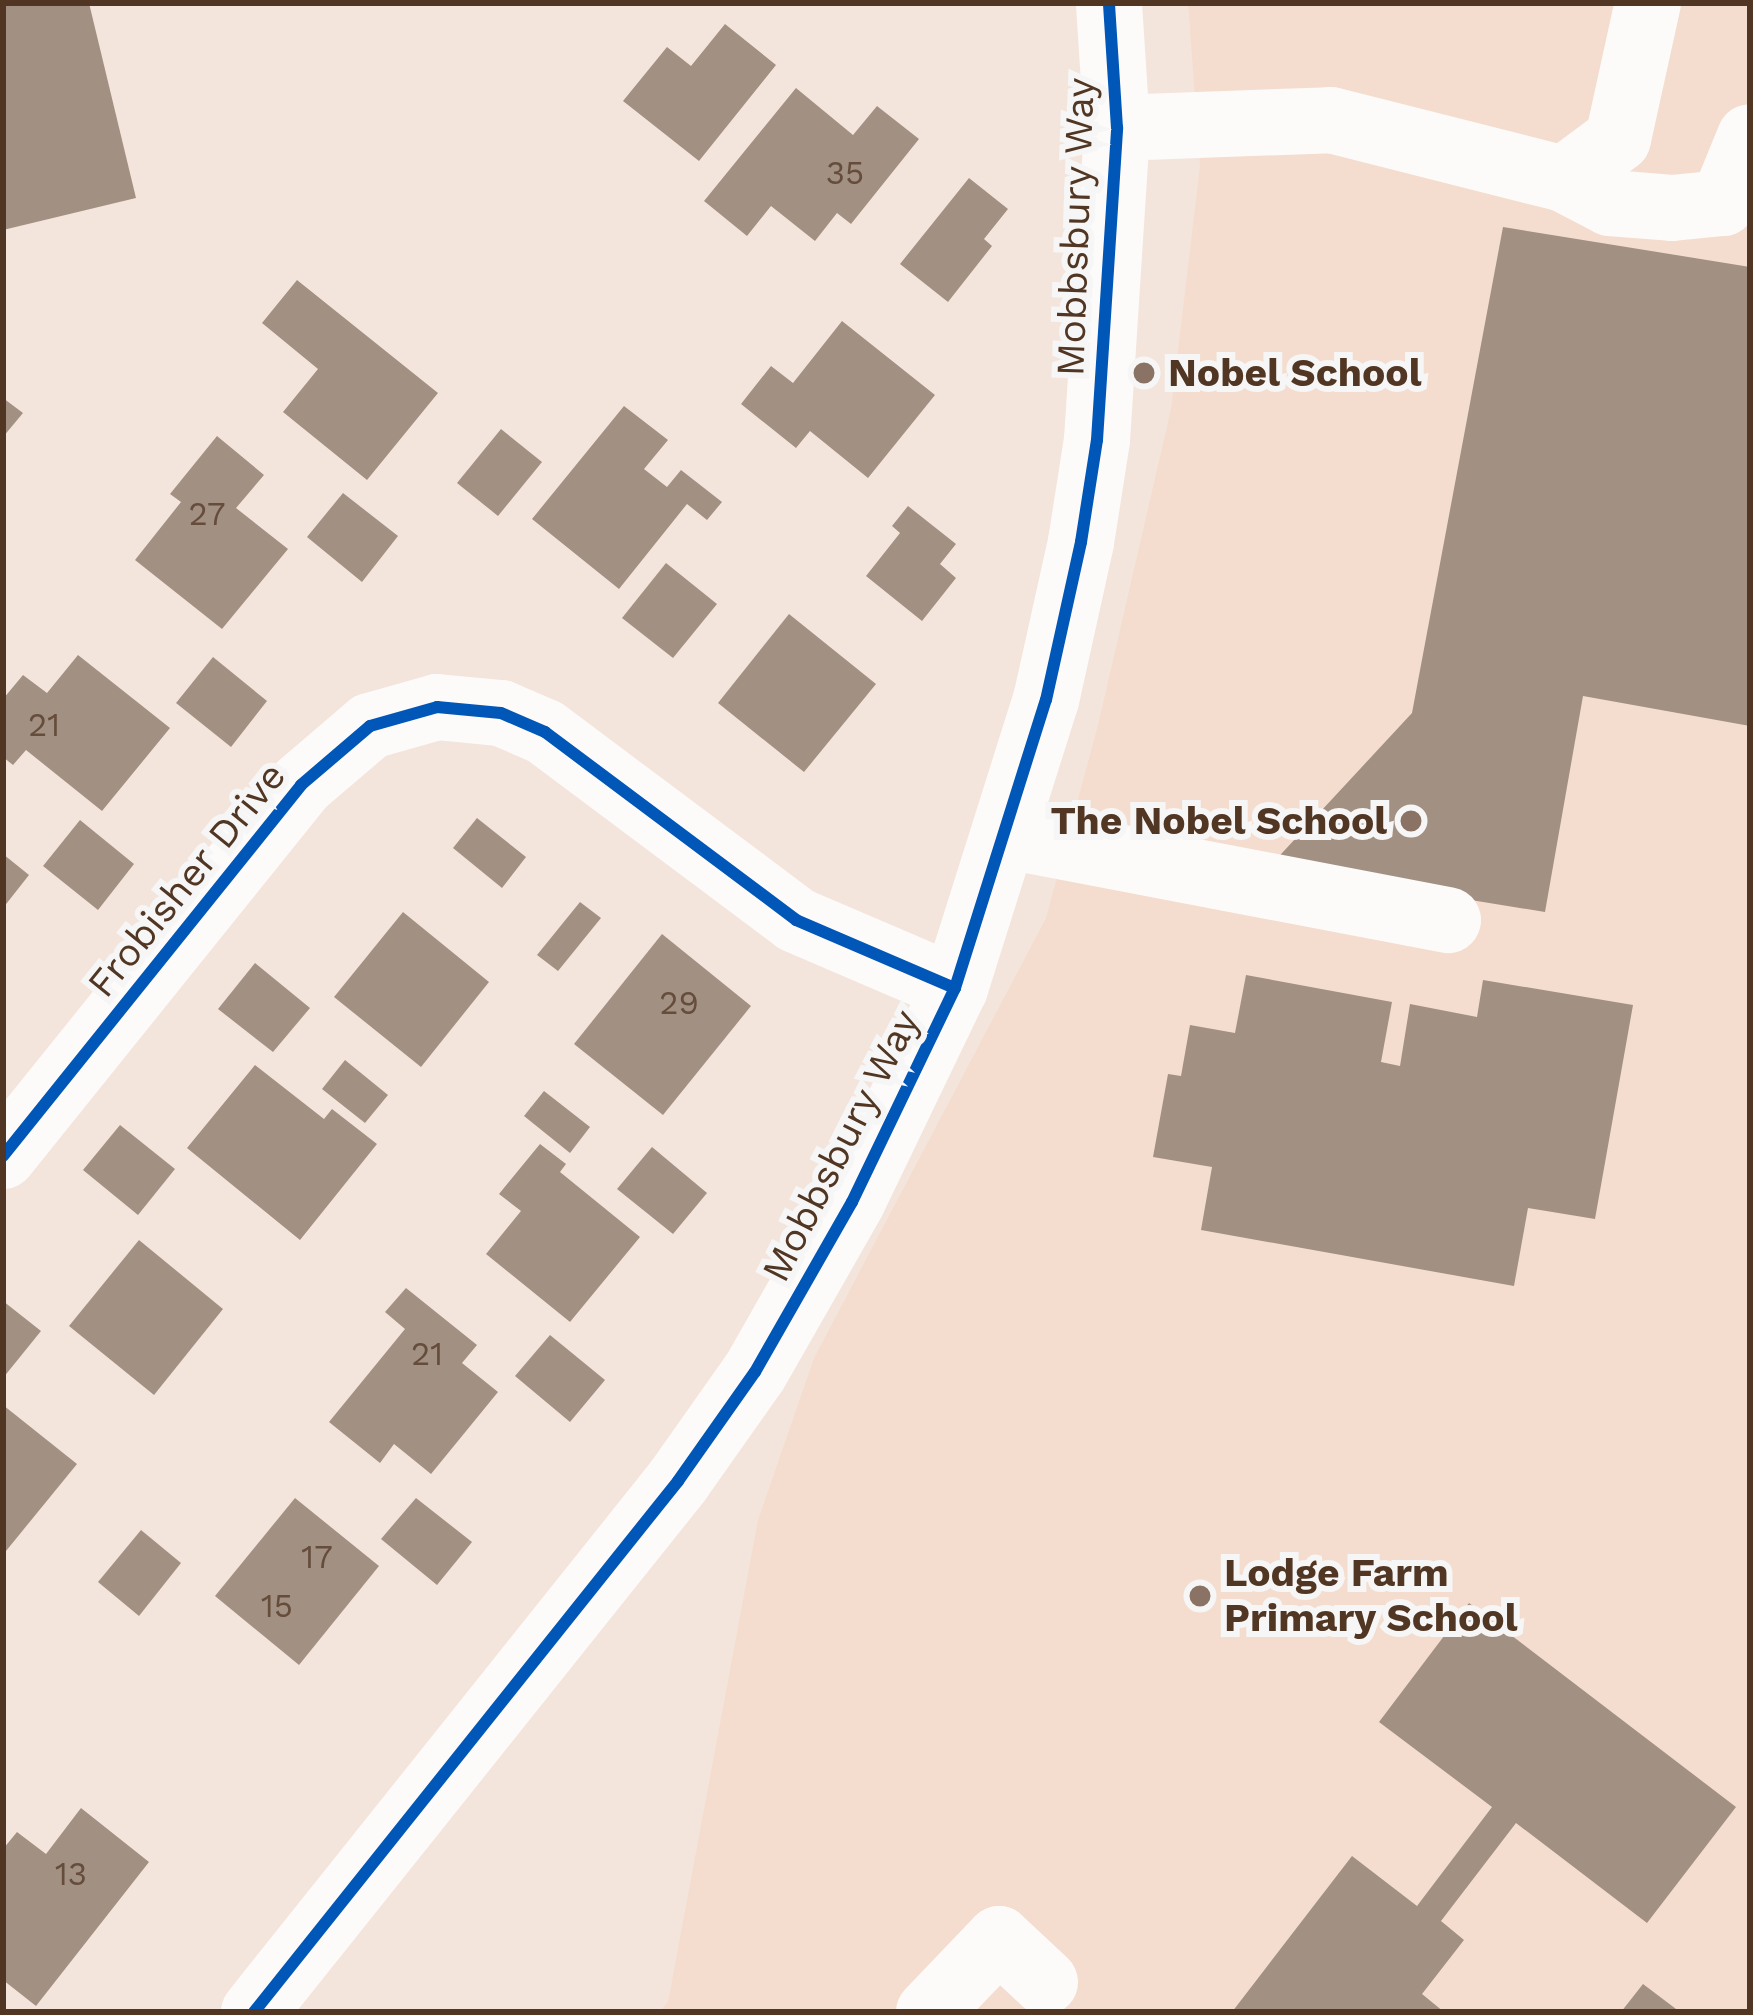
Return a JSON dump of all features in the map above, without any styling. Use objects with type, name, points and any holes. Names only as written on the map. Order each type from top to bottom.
[{"type":"street","name":"Mobbsbury Way","points":[[254,2012],[664,1498],[755,1372],[852,1202],[956,988],[1006,836],[1082,542],[1096,440],[1118,128],[1109,3]]},
{"type":"street","points":[[1564,179],[1618,140],[1648,3]]},
{"type":"street","points":[[1118,128],[1331,120],[1564,179],[1610,203],[1724,203],[1750,136]]},
{"type":"street","name":"Frobisher Drive","points":[[3,1156],[301,785],[370,726],[418,711],[486,711],[545,732],[782,911],[956,988]]},
{"type":"street","points":[[1006,836],[1448,920]]},
{"type":"street","points":[[928,2012],[999,1939],[1046,1982]]},
{"type":"shaded area","points":[[1188,3],[1750,3],[1750,2012],[659,2012],[668,2002],[758,1520],[814,1358],[1046,918],[1098,725],[1171,409],[1200,166]]},
{"type":"building","points":[[3,3],[89,3],[136,198],[3,230]]},
{"type":"building","points":[[725,24],[776,65],[699,161],[623,101],[667,47],[691,66]]},
{"type":"building","points":[[796,88],[853,135],[877,106],[919,139],[851,224],[837,213],[815,241],[771,206],[747,236],[704,201]]},
{"type":"building","points":[[969,178],[1008,209],[984,239],[992,246],[948,302],[900,264]]},
{"type":"building","points":[[1503,227],[1750,267],[1750,726],[1583,696],[1545,912],[1269,867],[1412,713]]},
{"type":"building","points":[[297,280],[438,393],[367,480],[283,412],[318,369],[262,323]]},
{"type":"building","points":[[842,321],[935,395],[868,478],[810,431],[796,448],[741,404],[771,366],[793,383]]},
{"type":"building","points":[[3,398],[23,413],[3,437]]},
{"type":"building","points":[[624,406],[668,440],[644,469],[667,487],[681,470],[722,502],[707,520],[687,504],[619,589],[532,519]]},
{"type":"building","points":[[501,429],[542,462],[498,516],[457,483]]},
{"type":"building","points":[[217,436],[264,475],[236,508],[288,549],[222,629],[135,560],[181,502],[170,494]]},
{"type":"building","points":[[343,493],[398,536],[362,582],[307,537]]},
{"type":"building","points":[[908,506],[956,544],[940,564],[956,578],[922,621],[866,576],[900,533],[892,526]]},
{"type":"building","points":[[666,563],[717,604],[673,658],[622,618]]},
{"type":"building","points":[[789,614],[876,684],[804,772],[718,703]]},
{"type":"building","points":[[78,655],[170,728],[102,811],[26,750],[13,765],[3,757],[3,699],[23,675],[47,693]]},
{"type":"building","points":[[213,657],[267,701],[231,747],[176,703]]},
{"type":"building","points":[[477,818],[526,857],[502,888],[453,848]]},
{"type":"building","points":[[80,820],[134,864],[98,910],[43,866]]},
{"type":"building","points":[[3,854],[29,875],[3,908]]},
{"type":"building","points":[[580,902],[601,918],[558,971],[537,955]]},
{"type":"building","points":[[403,912],[489,982],[421,1067],[334,997]]},
{"type":"building","points":[[662,934],[751,1006],[663,1115],[574,1044]]},
{"type":"building","points":[[255,963],[310,1008],[273,1052],[218,1009]]},
{"type":"building","points":[[1246,975],[1392,1002],[1381,1062],[1400,1066],[1410,1004],[1477,1017],[1483,980],[1633,1005],[1595,1219],[1528,1208],[1514,1286],[1201,1230],[1212,1167],[1153,1157],[1168,1074],[1181,1076],[1190,1025],[1235,1033]]},
{"type":"building","points":[[345,1060],[388,1095],[365,1123],[322,1089]]},
{"type":"building","points":[[255,1065],[324,1119],[332,1109],[377,1144],[300,1240],[187,1148]]},
{"type":"building","points":[[544,1091],[590,1127],[570,1153],[524,1116]]},
{"type":"building","points":[[120,1125],[175,1169],[138,1215],[83,1170]]},
{"type":"building","points":[[540,1144],[566,1164],[560,1172],[640,1237],[570,1322],[486,1254],[521,1211],[499,1194]]},
{"type":"building","points":[[652,1147],[707,1193],[673,1234],[617,1189]]},
{"type":"building","points":[[139,1240],[223,1309],[154,1395],[69,1326]]},
{"type":"building","points":[[406,1288],[477,1345],[462,1363],[498,1392],[431,1474],[394,1444],[380,1463],[329,1422],[405,1329],[385,1312]]},
{"type":"building","points":[[3,1301],[41,1331],[3,1378]]},
{"type":"building","points":[[550,1335],[605,1380],[570,1422],[515,1376]]},
{"type":"building","points":[[3,1405],[77,1464],[6,1551],[3,1549]]},
{"type":"building","points":[[295,1498],[379,1566],[299,1665],[215,1596]]},
{"type":"building","points":[[416,1498],[472,1542],[437,1585],[381,1539]]},
{"type":"building","points":[[141,1530],[181,1563],[139,1616],[98,1582]]},
{"type":"building","points":[[1469,1603],[1736,1807],[1647,1923],[1516,1823],[1441,1921],[1464,1940],[1422,1994],[1444,2012],[1232,2012],[1352,1856],[1417,1906],[1492,1807],[1379,1722]]},
{"type":"building","points":[[81,1808],[149,1862],[36,2006],[3,1980],[3,1849],[17,1832],[46,1854]]},
{"type":"building","points":[[1643,1984],[1680,2012],[1621,2012]]},
{"type":"cycle path","points":[[254,2012],[678,1481],[755,1372],[852,1202],[955,988],[1046,700],[1081,542],[1097,440],[1117,128],[1109,3]]},
{"type":"cycle path","points":[[3,1156],[301,785],[370,726],[437,707],[501,713],[545,732],[796,920],[955,988]]},
{"type":"place","name":"Nobel School","points":[[1144,373]]},
{"type":"place","name":"The Nobel School","points":[[1411,821]]},
{"type":"place","name":"Lodge Farm Primary School","points":[[1200,1596]]}]
